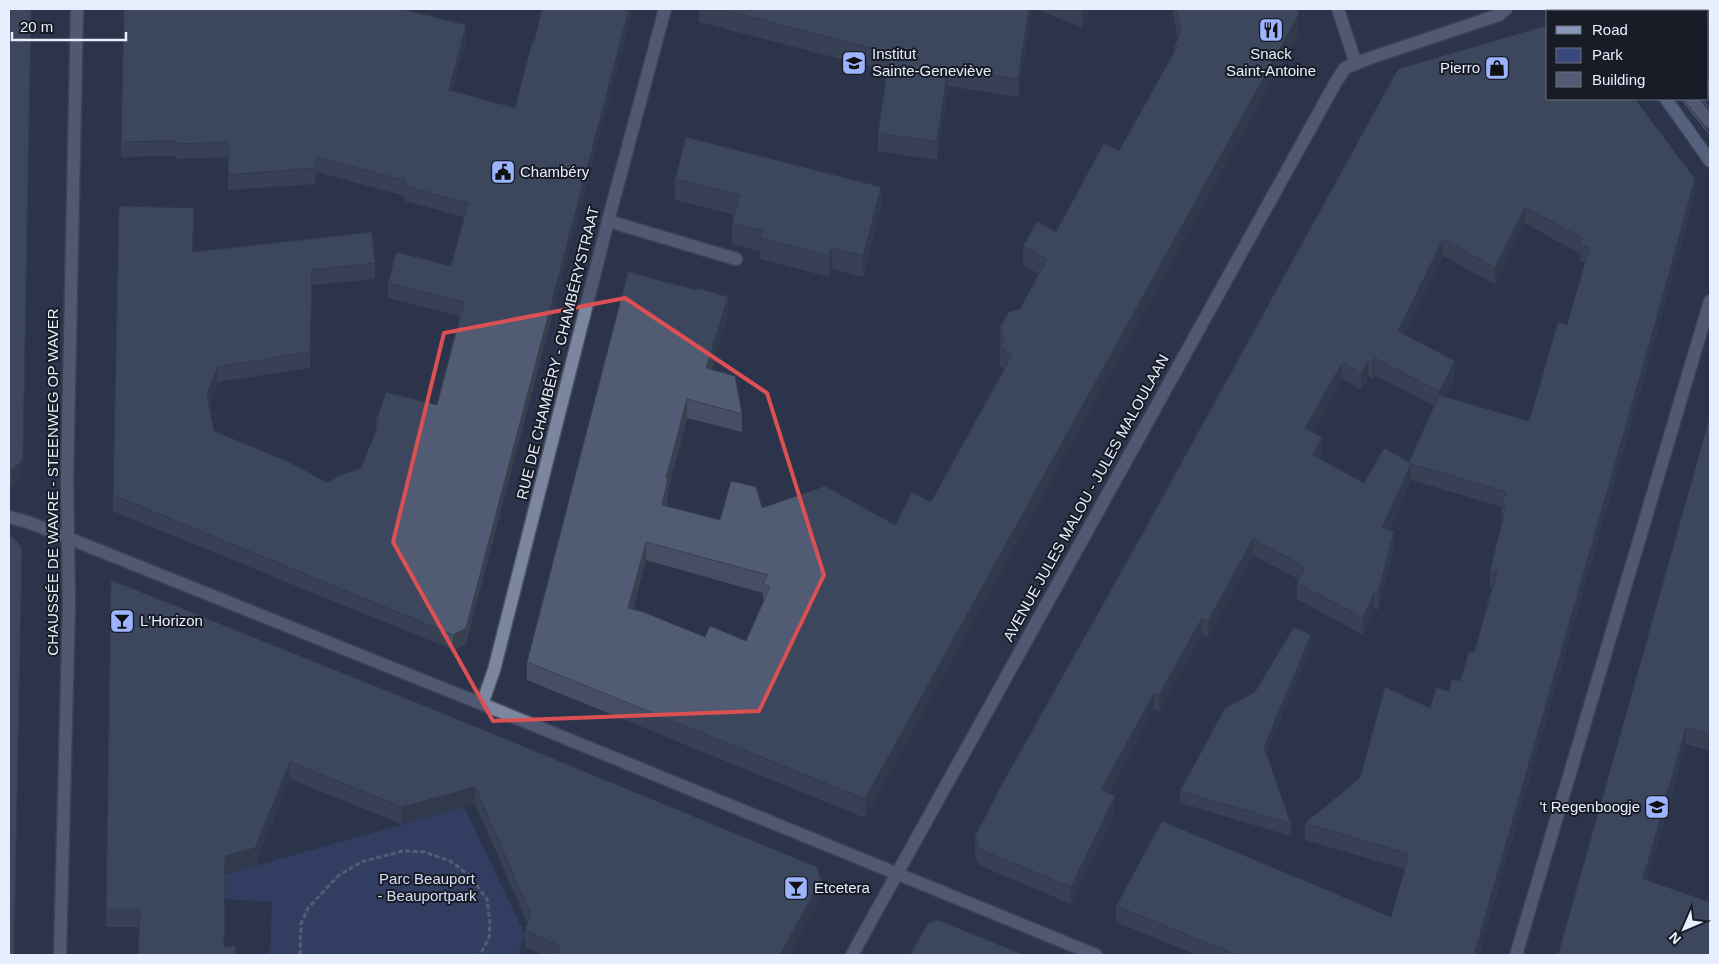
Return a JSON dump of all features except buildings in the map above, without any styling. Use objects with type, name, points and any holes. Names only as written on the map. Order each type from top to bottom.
[{"type":"main road","points":[[1667,100],[1710,162]]},
{"type":"street","name":"CHAUSSÉE DE WAVRE - STEENWEG OP WAVER","points":[[60,955],[69,603],[66,480],[77,9]]},
{"type":"street","name":"RUE DE CHAMBÉRY - CHAMBÉRYSTRAAT","points":[[482,704],[494,670],[608,221],[665,9]]},
{"type":"street","points":[[1338,9],[1356,64],[1499,15],[1506,9]]},
{"type":"street","name":"AVENUE JULES MALOU - JULES MALOULAAN","points":[[852,955],[1336,82],[1345,68],[1356,64]]},
{"type":"street","points":[[1692,100],[1710,122]]},
{"type":"street","points":[[608,221],[736,259]]},
{"type":"street","points":[[1516,955],[1710,301]]},
{"type":"street","points":[[9,518],[28,522],[482,704],[1096,955]]},
{"type":"path","points":[[300,955],[301,924],[308,908],[338,876],[361,862],[403,851],[424,852],[450,861],[469,875],[487,899],[490,923],[489,938],[480,955]]},
{"type":"highlighted area","points":[[625,298],[767,393],[824,575],[759,711],[493,721],[393,542],[444,333]]},
{"type":"green space","name":"Parc Beauport - Beauportpark","points":[[464,807],[525,935],[518,955],[270,955],[272,902],[199,897],[202,881]]},
{"type":"tram line","points":[[1682,100],[1710,135]]},
{"type":"tram line","points":[[1703,100],[1710,109]]},
{"type":"place","name":"Snack Saint-Antoine","points":[[1271,30]]},
{"type":"place","name":"Institut Sainte-Geneviève","points":[[854,63]]},
{"type":"place","name":"Pierro","points":[[1497,68]]},
{"type":"place","name":"Chambéry","points":[[503,172]]},
{"type":"place","name":"L'Horizon","points":[[122,621]]},
{"type":"place","name":"'t Regenboogje","points":[[1657,807]]},
{"type":"place","name":"Etcetera","points":[[796,888]]}]
